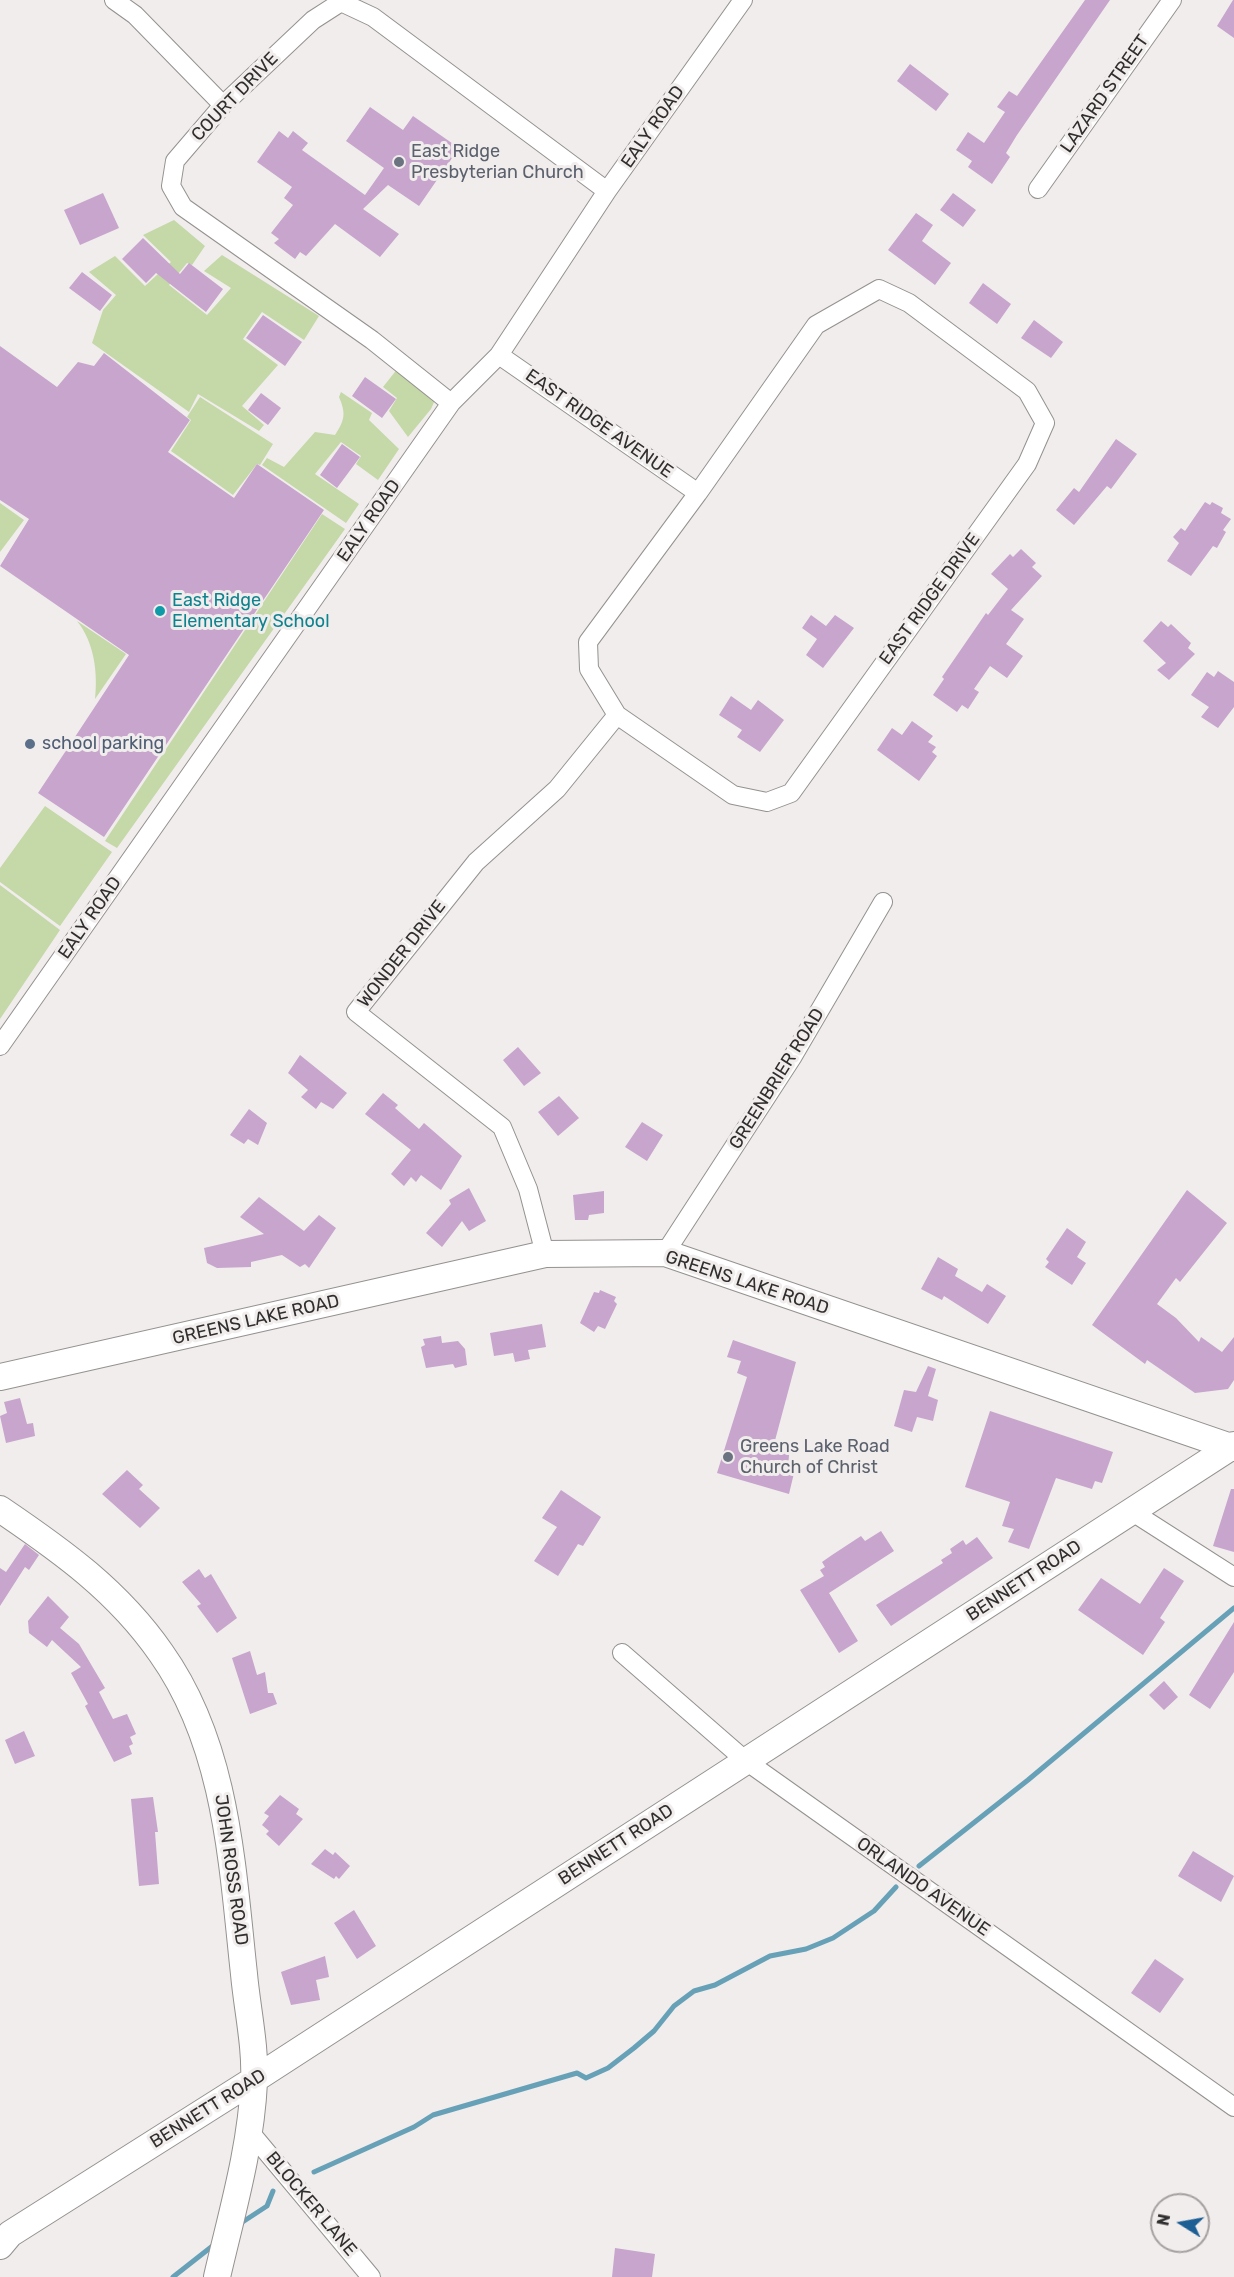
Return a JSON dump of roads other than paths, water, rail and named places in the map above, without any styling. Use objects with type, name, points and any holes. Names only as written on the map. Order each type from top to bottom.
[{"type":"street","points":[[114,0],[135,15],[223,105]]},
{"type":"street","name":"LAZARD STREET","points":[[1038,189],[1172,0]]},
{"type":"street","name":"EALY ROAD","points":[[0,1046],[451,404],[499,355],[608,191],[740,1]]},
{"type":"street","name":"COURT DRIVE","points":[[451,404],[372,340],[183,207],[171,186],[175,161],[223,105],[313,20],[341,2],[373,17],[608,191]]},
{"type":"street","name":"EAST RIDGE DRIVE","points":[[879,289],[909,303],[1027,391],[1045,423],[1028,464],[791,794],[767,802],[733,795],[616,715],[589,669],[588,642],[698,493],[816,325],[879,289]]},
{"type":"street","name":"EAST RIDGE AVENUE","points":[[499,355],[698,493]]},
{"type":"street","name":"WONDER DRIVE","points":[[545,1254],[528,1189],[502,1127],[356,1012],[476,862],[557,789],[616,715]]},
{"type":"street","name":"GREENBRIER ROAD","points":[[665,1253],[793,1056],[883,902]]},
{"type":"street","name":"GREENS LAKE ROAD","points":[[0,1377],[545,1254],[665,1253],[1233,1447]]},
{"type":"street","name":"BENNETT ROAD","points":[[0,2246],[10,2234],[255,2079],[1233,1447]]},
{"type":"street","name":"JOHN ROSS ROAD","points":[[0,1509],[89,1572],[130,1614],[161,1653],[190,1700],[219,1785],[231,1853],[255,2079],[250,2132],[217,2277]]},
{"type":"street","points":[[1131,1511],[1234,1577]]},
{"type":"street","name":"ORLANDO AVENUE","points":[[622,1653],[746,1761],[1234,2107]]},
{"type":"street","name":"BLOCKER LANE","points":[[250,2132],[371,2277]]},
{"type":"waterway","points":[[919,1866],[1028,1780],[1234,1608]]},
{"type":"waterway","points":[[314,2172],[414,2127],[433,2115],[577,2073],[586,2078],[608,2068],[654,2031],[674,2006],[694,1991],[715,1985],[770,1956],[806,1949],[833,1938],[874,1911],[896,1887]]},
{"type":"waterway","points":[[241,2223],[267,2206],[273,2191]]},
{"type":"waterway","points":[[173,2277],[215,2244]]},
{"type":"place","name":"East Ridge Presbyterian Church","points":[[399,162]]},
{"type":"place","name":"East Ridge Elementary School","points":[[160,611]]},
{"type":"place","name":"school parking","points":[[30,744]]},
{"type":"place","name":"Greens Lake Road Church of Christ","points":[[728,1457]]}]
